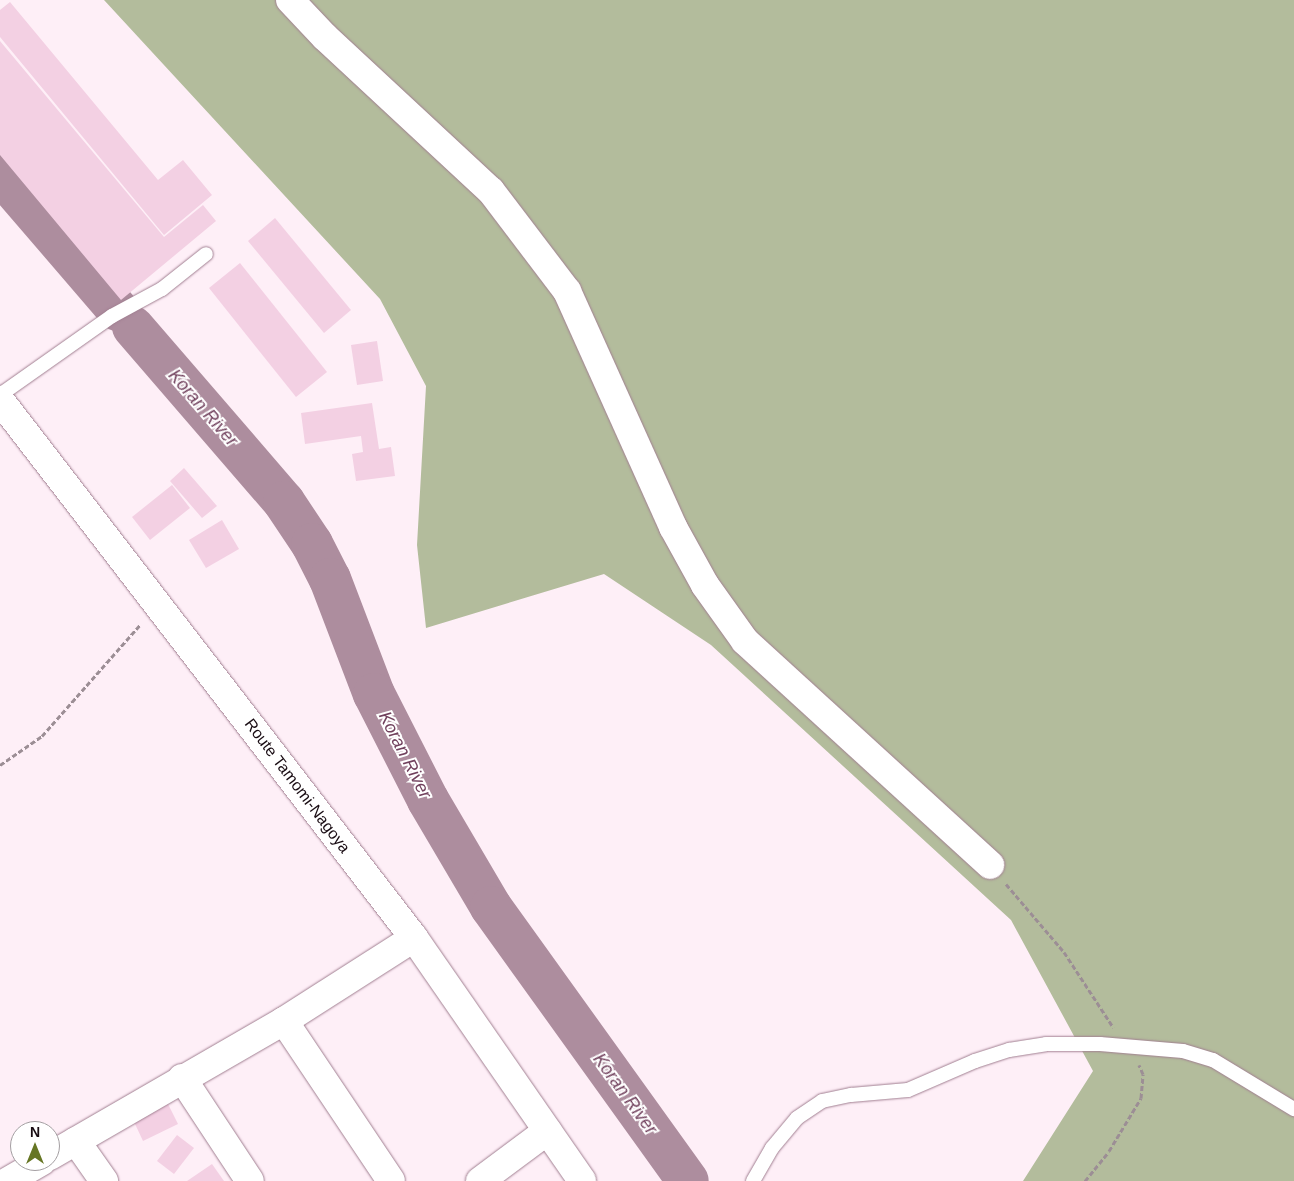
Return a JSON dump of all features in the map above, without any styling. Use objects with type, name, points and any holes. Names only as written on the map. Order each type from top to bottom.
[{"type":"street","points":[[290,0],[325,37],[491,191],[567,292],[673,527],[705,585],[745,641],[990,865]]},
{"type":"street","name":"Route Tamomi-Nagoya","points":[[0,400],[414,938],[582,1181]]},
{"type":"street","points":[[60,1150],[284,1020],[414,938]]},
{"type":"street","points":[[284,1020],[391,1181]]},
{"type":"street","points":[[182,1078],[250,1181]]},
{"type":"street","points":[[480,1181],[547,1131]]},
{"type":"street","points":[[76,1141],[104,1181]]},
{"type":"street","points":[[8,1181],[25,1171]]},
{"type":"lane","points":[[0,395],[112,316],[162,289],[206,254]]},
{"type":"lane","points":[[753,1181],[772,1148],[797,1118],[822,1102],[851,1095],[908,1090],[975,1061],[1009,1050],[1046,1044],[1100,1044],[1183,1052],[1213,1060],[1294,1109]]},
{"type":"path","points":[[0,765],[42,736],[158,606]]},
{"type":"path","points":[[990,865],[1064,952],[1119,1034]]},
{"type":"path","points":[[1085,1181],[1109,1151],[1140,1098],[1143,1074],[1137,1061]]},
{"type":"green space","points":[[104,0],[1294,0],[1294,1181],[1023,1181],[1093,1071],[1011,920],[711,645],[604,574],[426,628],[417,545],[426,386],[380,299]]},
{"type":"building","points":[[10,2],[158,180],[183,160],[212,195],[164,235],[0,37],[0,10]]},
{"type":"building","points":[[0,41],[164,237],[203,205],[216,221],[121,300],[0,155]]},
{"type":"building","points":[[275,218],[351,310],[324,333],[248,241]]},
{"type":"building","points":[[240,263],[327,372],[296,397],[209,288]]},
{"type":"building","points":[[377,341],[383,381],[357,385],[351,345]]},
{"type":"building","points":[[372,403],[379,449],[391,447],[395,476],[356,481],[352,454],[363,452],[361,436],[305,444],[301,413]]},
{"type":"building","points":[[184,468],[217,506],[202,518],[170,481]]},
{"type":"building","points":[[172,485],[190,508],[150,540],[132,517]]},
{"type":"building","points":[[222,520],[239,549],[206,568],[189,540]]},
{"type":"building","points":[[163,1094],[178,1124],[143,1141],[129,1111]]},
{"type":"building","points":[[177,1135],[194,1148],[174,1174],[157,1161]]},
{"type":"building","points":[[212,1164],[224,1181],[187,1181]]},
{"type":"waterway","name":"Koran River","points":[[0,173],[118,310]]},
{"type":"waterway","name":"Koran River","points":[[133,327],[284,502],[312,544],[330,579],[374,694],[428,800],[491,907],[688,1181]]}]
